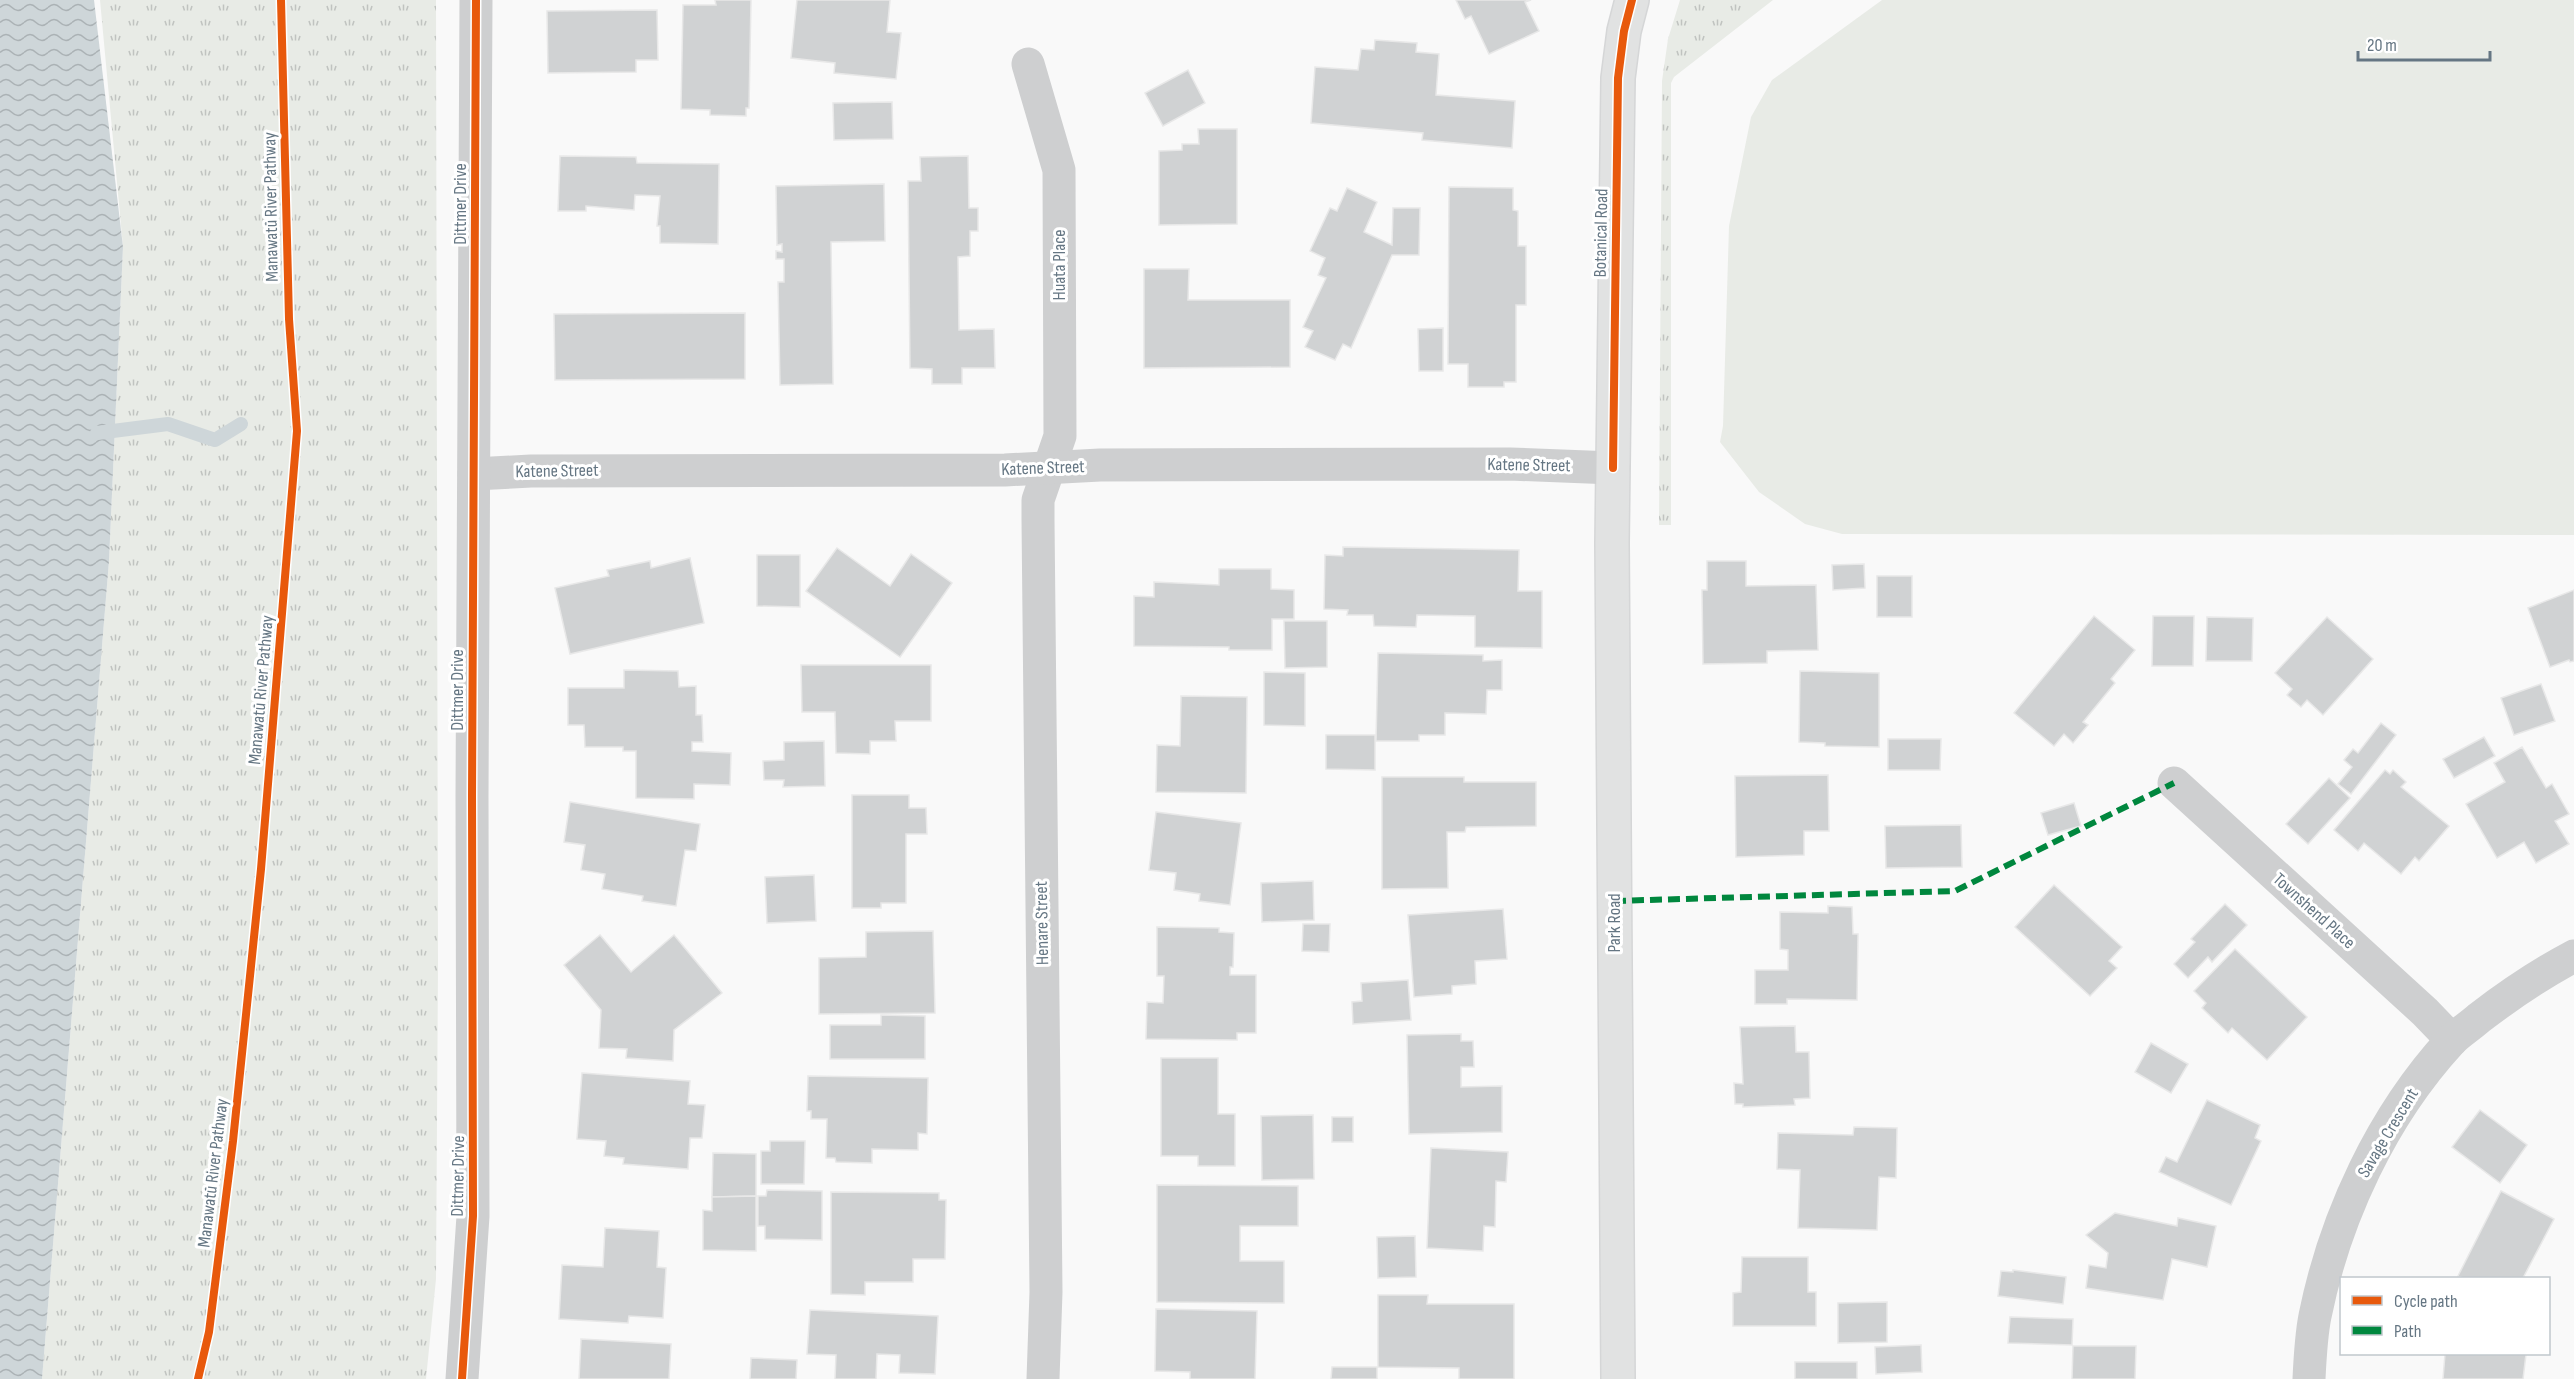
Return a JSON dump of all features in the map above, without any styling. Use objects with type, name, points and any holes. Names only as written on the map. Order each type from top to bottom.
[{"type":"main road","name":"Botanical Road","points":[[1613,468],[1618,78],[1624,31],[1632,0]]},
{"type":"main road","name":"Park Road","points":[[1613,468],[1618,1379]]},
{"type":"street","name":"Dittmer Drive","points":[[462,1379],[473,1216],[472,796],[476,0]]},
{"type":"street","name":"Huata Place","points":[[1028,64],[1059,170],[1060,436],[1050,468]]},
{"type":"street","name":"Katene Street","points":[[474,474],[531,471],[1050,468],[1100,465],[1510,464],[1613,468]]},
{"type":"street","name":"Henare Street","points":[[1044,1379],[1046,1292],[1038,500],[1050,468]]},
{"type":"street","name":"Townshend Place","points":[[2174,783],[2425,1012],[2452,1040]]},
{"type":"street","name":"Savage Crescent","points":[[2309,1379],[2315,1317],[2332,1252],[2354,1192],[2381,1139],[2402,1106],[2452,1040],[2509,995],[2574,956]]},
{"type":"green space","points":[[100,0],[436,0],[438,966],[436,1279],[426,1379],[42,1379],[109,561],[123,247]]},
{"type":"green space","points":[[1680,0],[1773,0],[1674,77],[1671,83],[1671,525],[1659,525],[1662,81],[1668,39]]},
{"type":"green space","points":[[1882,0],[2574,0],[2574,535],[1842,534],[1805,524],[1759,492],[1720,442],[1723,426],[1729,226],[1751,117],[1772,80]]},
{"type":"water","points":[[0,0],[94,0],[123,247],[109,561],[42,1379],[0,1379]]},
{"type":"building","points":[[715,0],[751,0],[749,108],[746,108],[746,116],[710,115],[710,110],[681,109],[683,5],[716,5]]},
{"type":"building","points":[[797,0],[890,0],[887,32],[901,33],[896,79],[834,73],[835,63],[791,58]]},
{"type":"building","points":[[1456,0],[1531,0],[1525,2],[1539,31],[1489,54],[1471,16],[1465,19]]},
{"type":"building","points":[[657,10],[658,60],[636,60],[636,72],[548,73],[547,11]]},
{"type":"building","points":[[1375,40],[1417,43],[1416,52],[1439,54],[1436,95],[1515,101],[1512,148],[1422,140],[1423,133],[1311,123],[1315,67],[1358,70],[1361,49],[1374,50]]},
{"type":"building","points":[[1188,70],[1205,103],[1163,126],[1145,93]]},
{"type":"building","points":[[892,102],[893,139],[834,140],[833,103]]},
{"type":"building","points":[[1198,129],[1237,129],[1237,224],[1159,225],[1159,151],[1182,150],[1182,144],[1199,144]]},
{"type":"building","points":[[560,156],[636,157],[637,163],[719,164],[718,244],[660,243],[660,226],[657,226],[660,196],[635,195],[634,210],[586,206],[586,211],[558,211]]},
{"type":"building","points":[[968,156],[969,208],[978,208],[978,231],[970,231],[970,256],[958,257],[959,330],[994,329],[995,368],[962,368],[962,384],[932,384],[932,369],[910,368],[908,181],[921,181],[920,157]]},
{"type":"building","points":[[884,184],[885,241],[831,242],[833,384],[780,385],[778,282],[784,282],[784,259],[776,259],[776,251],[782,252],[782,244],[777,245],[776,186]]},
{"type":"building","points":[[1449,187],[1513,188],[1513,210],[1518,211],[1518,246],[1526,246],[1526,305],[1516,305],[1516,382],[1504,382],[1504,387],[1468,387],[1468,364],[1448,364]]},
{"type":"building","points":[[1347,188],[1377,202],[1364,232],[1392,245],[1393,208],[1420,208],[1419,255],[1392,255],[1351,348],[1343,344],[1335,360],[1305,347],[1313,331],[1303,327],[1326,278],[1318,275],[1325,258],[1310,251],[1330,208],[1337,211]]},
{"type":"building","points":[[1144,269],[1189,269],[1188,300],[1290,300],[1290,367],[1144,368]]},
{"type":"building","points":[[745,313],[745,379],[555,380],[554,314]]},
{"type":"building","points":[[1443,328],[1443,371],[1419,371],[1418,329]]},
{"type":"building","points":[[1343,547],[1519,550],[1518,591],[1542,591],[1542,648],[1475,647],[1475,616],[1417,615],[1416,627],[1374,626],[1373,615],[1347,615],[1348,610],[1324,609],[1325,555],[1343,556]]},
{"type":"building","points":[[837,548],[890,586],[911,554],[952,583],[900,657],[806,591]]},
{"type":"building","points":[[757,555],[800,555],[800,607],[757,606]]},
{"type":"building","points":[[690,558],[704,623],[570,654],[555,588],[609,576],[607,570],[650,561],[651,568]]},
{"type":"building","points":[[1707,561],[1746,561],[1746,586],[1816,585],[1818,650],[1767,651],[1767,663],[1703,664],[1702,590],[1707,590]]},
{"type":"building","points":[[1864,564],[1865,588],[1833,590],[1832,565]]},
{"type":"building","points":[[1219,569],[1271,569],[1271,589],[1294,590],[1294,619],[1272,619],[1272,650],[1134,646],[1134,596],[1154,597],[1154,582],[1219,585]]},
{"type":"building","points":[[1877,576],[1912,576],[1912,617],[1877,617]]},
{"type":"building","points":[[2574,590],[2574,661],[2569,660],[2550,667],[2528,608]]},
{"type":"building","points":[[2094,616],[2135,650],[2111,679],[2115,683],[2083,722],[2088,725],[2073,743],[2064,734],[2054,746],[2014,713]]},
{"type":"building","points":[[2153,616],[2194,616],[2193,666],[2152,666]]},
{"type":"building","points":[[2207,617],[2253,618],[2252,661],[2206,661]]},
{"type":"building","points":[[2327,617],[2373,659],[2323,715],[2307,700],[2301,707],[2287,695],[2292,689],[2275,673]]},
{"type":"building","points":[[1284,621],[1327,621],[1327,667],[1285,668]]},
{"type":"building","points":[[1378,653],[1483,655],[1483,661],[1502,660],[1502,690],[1487,690],[1486,714],[1445,713],[1445,735],[1419,735],[1419,741],[1376,741]]},
{"type":"building","points":[[801,665],[931,665],[931,721],[895,721],[896,741],[870,741],[870,754],[836,753],[835,712],[802,712]]},
{"type":"building","points":[[624,670],[678,671],[679,687],[696,686],[696,715],[702,715],[703,742],[692,742],[692,751],[731,753],[730,785],[694,784],[694,799],[636,798],[636,751],[623,751],[623,747],[585,747],[584,725],[568,725],[568,688],[624,688]]},
{"type":"building","points":[[1800,671],[1879,673],[1879,747],[1825,746],[1825,743],[1799,742]]},
{"type":"building","points":[[1264,672],[1305,673],[1305,726],[1264,725]]},
{"type":"building","points":[[2541,684],[2555,721],[2514,735],[2501,698]]},
{"type":"building","points":[[1181,696],[1247,697],[1246,793],[1156,792],[1157,745],[1180,746]]},
{"type":"building","points":[[2381,723],[2396,735],[2351,794],[2338,784],[2352,767],[2344,760],[2353,749],[2358,753]]},
{"type":"building","points":[[1326,735],[1375,735],[1375,770],[1326,769]]},
{"type":"building","points":[[2484,737],[2495,756],[2454,778],[2443,759]]},
{"type":"building","points":[[1888,739],[1941,739],[1940,770],[1888,770]]},
{"type":"building","points":[[824,741],[825,786],[783,787],[784,780],[764,780],[763,761],[784,760],[784,742]]},
{"type":"building","points":[[2522,747],[2546,788],[2552,784],[2569,814],[2555,821],[2569,844],[2536,863],[2524,842],[2497,858],[2466,804],[2505,782],[2494,763]]},
{"type":"building","points":[[2385,770],[2390,774],[2393,770],[2406,782],[2401,787],[2449,826],[2419,861],[2415,857],[2401,874],[2364,843],[2358,851],[2334,830]]},
{"type":"building","points":[[1828,775],[1829,831],[1804,831],[1804,855],[1736,857],[1735,776]]},
{"type":"building","points":[[1382,777],[1464,777],[1464,782],[1536,782],[1536,826],[1466,827],[1465,832],[1447,832],[1448,888],[1382,889]]},
{"type":"building","points":[[2329,778],[2350,798],[2308,844],[2286,824]]},
{"type":"building","points":[[852,795],[909,795],[909,808],[926,808],[927,834],[906,834],[906,903],[881,903],[881,908],[852,908]]},
{"type":"building","points":[[570,802],[700,824],[696,851],[685,850],[676,906],[642,901],[643,896],[602,889],[605,874],[581,870],[585,845],[564,842]]},
{"type":"building","points":[[2074,803],[2081,826],[2048,835],[2041,813]]},
{"type":"building","points":[[1156,812],[1241,823],[1230,905],[1199,901],[1200,894],[1174,890],[1176,873],[1149,870]]},
{"type":"building","points":[[1961,825],[1962,867],[1886,868],[1885,826]]},
{"type":"building","points":[[814,875],[816,921],[767,923],[765,877]]},
{"type":"building","points":[[1313,881],[1314,920],[1262,922],[1261,883]]},
{"type":"building","points":[[2054,885],[2122,947],[2109,961],[2117,968],[2090,996],[2015,927]]},
{"type":"building","points":[[2225,904],[2247,925],[2212,962],[2208,957],[2188,978],[2174,964],[2195,942],[2191,939]]},
{"type":"building","points":[[1828,906],[1852,907],[1853,934],[1858,934],[1857,1000],[1787,999],[1787,1004],[1755,1004],[1755,970],[1788,970],[1788,950],[1780,949],[1780,912],[1828,913]]},
{"type":"building","points":[[1503,909],[1507,959],[1475,961],[1476,984],[1452,986],[1452,994],[1414,997],[1408,915]]},
{"type":"building","points":[[1303,924],[1330,924],[1329,952],[1302,951]]},
{"type":"building","points":[[1157,927],[1219,928],[1219,932],[1234,933],[1233,967],[1230,967],[1230,975],[1256,975],[1256,1033],[1237,1033],[1237,1040],[1146,1039],[1147,1002],[1163,1003],[1164,976],[1157,976]]},
{"type":"building","points":[[933,931],[935,1013],[819,1014],[819,958],[866,957],[866,932]]},
{"type":"building","points":[[600,935],[631,972],[674,935],[722,993],[674,1030],[673,1061],[626,1058],[627,1049],[599,1048],[601,1010],[564,965]]},
{"type":"building","points":[[2235,949],[2307,1017],[2267,1060],[2232,1028],[2228,1033],[2202,1008],[2206,1003],[2194,991]]},
{"type":"building","points":[[1408,980],[1411,1020],[1353,1024],[1352,1002],[1362,1001],[1361,983]]},
{"type":"building","points":[[881,1015],[925,1016],[925,1059],[830,1059],[830,1025],[881,1025]]},
{"type":"building","points":[[1795,1026],[1796,1052],[1809,1052],[1810,1098],[1794,1099],[1795,1105],[1743,1107],[1743,1104],[1735,1104],[1734,1083],[1743,1084],[1740,1027]]},
{"type":"building","points":[[1461,1034],[1461,1041],[1473,1041],[1474,1067],[1461,1067],[1461,1087],[1502,1086],[1502,1132],[1409,1134],[1407,1035]]},
{"type":"building","points":[[2151,1043],[2188,1064],[2171,1093],[2135,1072]]},
{"type":"building","points":[[1161,1058],[1218,1058],[1218,1114],[1235,1114],[1235,1166],[1198,1166],[1198,1156],[1161,1156]]},
{"type":"building","points":[[582,1073],[690,1081],[688,1104],[705,1105],[702,1138],[690,1138],[688,1169],[623,1164],[624,1158],[604,1156],[606,1141],[577,1139]]},
{"type":"building","points":[[808,1076],[928,1078],[927,1134],[918,1133],[918,1150],[872,1149],[872,1163],[836,1162],[835,1158],[826,1158],[827,1119],[811,1119],[811,1111],[807,1111]]},
{"type":"building","points":[[2207,1100],[2260,1125],[2255,1138],[2261,1141],[2231,1205],[2159,1172],[2166,1157],[2177,1162]]},
{"type":"building","points":[[2480,1110],[2527,1145],[2500,1183],[2452,1147]]},
{"type":"building","points":[[1313,1115],[1314,1179],[1262,1180],[1261,1116]]},
{"type":"building","points":[[1332,1117],[1353,1117],[1353,1142],[1332,1142]]},
{"type":"building","points":[[1854,1127],[1897,1128],[1896,1178],[1879,1177],[1877,1230],[1798,1228],[1800,1170],[1777,1169],[1778,1133],[1853,1135]]},
{"type":"building","points":[[770,1141],[805,1141],[804,1184],[761,1184],[761,1151],[770,1151]]},
{"type":"building","points":[[1431,1148],[1508,1152],[1506,1182],[1496,1181],[1495,1227],[1484,1226],[1483,1251],[1427,1248]]},
{"type":"building","points":[[713,1153],[756,1154],[756,1196],[712,1197]]},
{"type":"building","points":[[1157,1185],[1298,1186],[1298,1226],[1240,1226],[1240,1261],[1284,1261],[1284,1303],[1157,1302]]},
{"type":"building","points":[[767,1190],[822,1191],[822,1240],[765,1239],[765,1226],[758,1226],[758,1196],[766,1196]]},
{"type":"building","points":[[2501,1191],[2554,1219],[2524,1277],[2458,1276]]},
{"type":"building","points":[[831,1192],[939,1193],[939,1200],[946,1200],[945,1259],[913,1259],[913,1282],[865,1282],[865,1295],[831,1294]]},
{"type":"building","points":[[756,1196],[756,1251],[703,1250],[703,1210],[712,1211],[712,1197]]},
{"type":"building","points":[[2115,1213],[2177,1226],[2178,1218],[2216,1226],[2207,1267],[2172,1259],[2163,1300],[2086,1288],[2089,1265],[2106,1268],[2108,1253],[2086,1235]]},
{"type":"building","points":[[605,1228],[659,1231],[657,1267],[666,1268],[663,1318],[629,1316],[628,1323],[559,1319],[562,1265],[603,1267]]},
{"type":"building","points":[[1415,1236],[1416,1277],[1378,1278],[1377,1237]]},
{"type":"building","points":[[1742,1257],[1808,1257],[1808,1292],[1816,1292],[1816,1326],[1733,1326],[1733,1293],[1741,1292]]},
{"type":"building","points":[[2013,1270],[2066,1277],[2063,1304],[1998,1296],[2001,1271],[2013,1272]]},
{"type":"building","points":[[1378,1295],[1428,1295],[1427,1304],[1514,1304],[1514,1379],[1459,1379],[1459,1368],[1378,1367]]},
{"type":"building","points":[[1887,1302],[1887,1342],[1838,1343],[1838,1303]]},
{"type":"building","points":[[1156,1309],[1257,1311],[1255,1379],[1190,1379],[1190,1372],[1155,1371]]},
{"type":"building","points":[[810,1310],[938,1316],[935,1374],[899,1373],[900,1355],[877,1354],[876,1379],[835,1379],[836,1355],[807,1354]]},
{"type":"building","points":[[2010,1317],[2073,1319],[2072,1345],[2008,1343]]},
{"type":"building","points":[[581,1339],[671,1344],[669,1379],[579,1379]]},
{"type":"building","points":[[1921,1345],[1922,1372],[1876,1374],[1875,1347]]},
{"type":"building","points":[[2073,1346],[2136,1346],[2135,1379],[2072,1379]]},
{"type":"building","points":[[2445,1355],[2526,1355],[2523,1379],[2443,1379]]},
{"type":"building","points":[[751,1358],[797,1360],[796,1379],[750,1379]]},
{"type":"building","points":[[1795,1362],[1857,1362],[1857,1379],[1795,1379]]},
{"type":"building","points":[[1332,1367],[1377,1367],[1377,1379],[1331,1379]]},
{"type":"waterway","points":[[97,433],[168,424],[215,440],[241,424]]},
{"type":"marked path","points":[[1614,901],[1955,891],[2174,783]]},
{"type":"cycle path","name":"Manawatū River Pathway","points":[[198,1379],[209,1332],[233,1141],[261,869],[297,431],[289,319],[281,0]]},
{"type":"cycle path","points":[[462,1379],[473,1216],[472,796],[476,0]]},
{"type":"cycle path","points":[[1613,468],[1618,78],[1624,31],[1632,0]]}]
